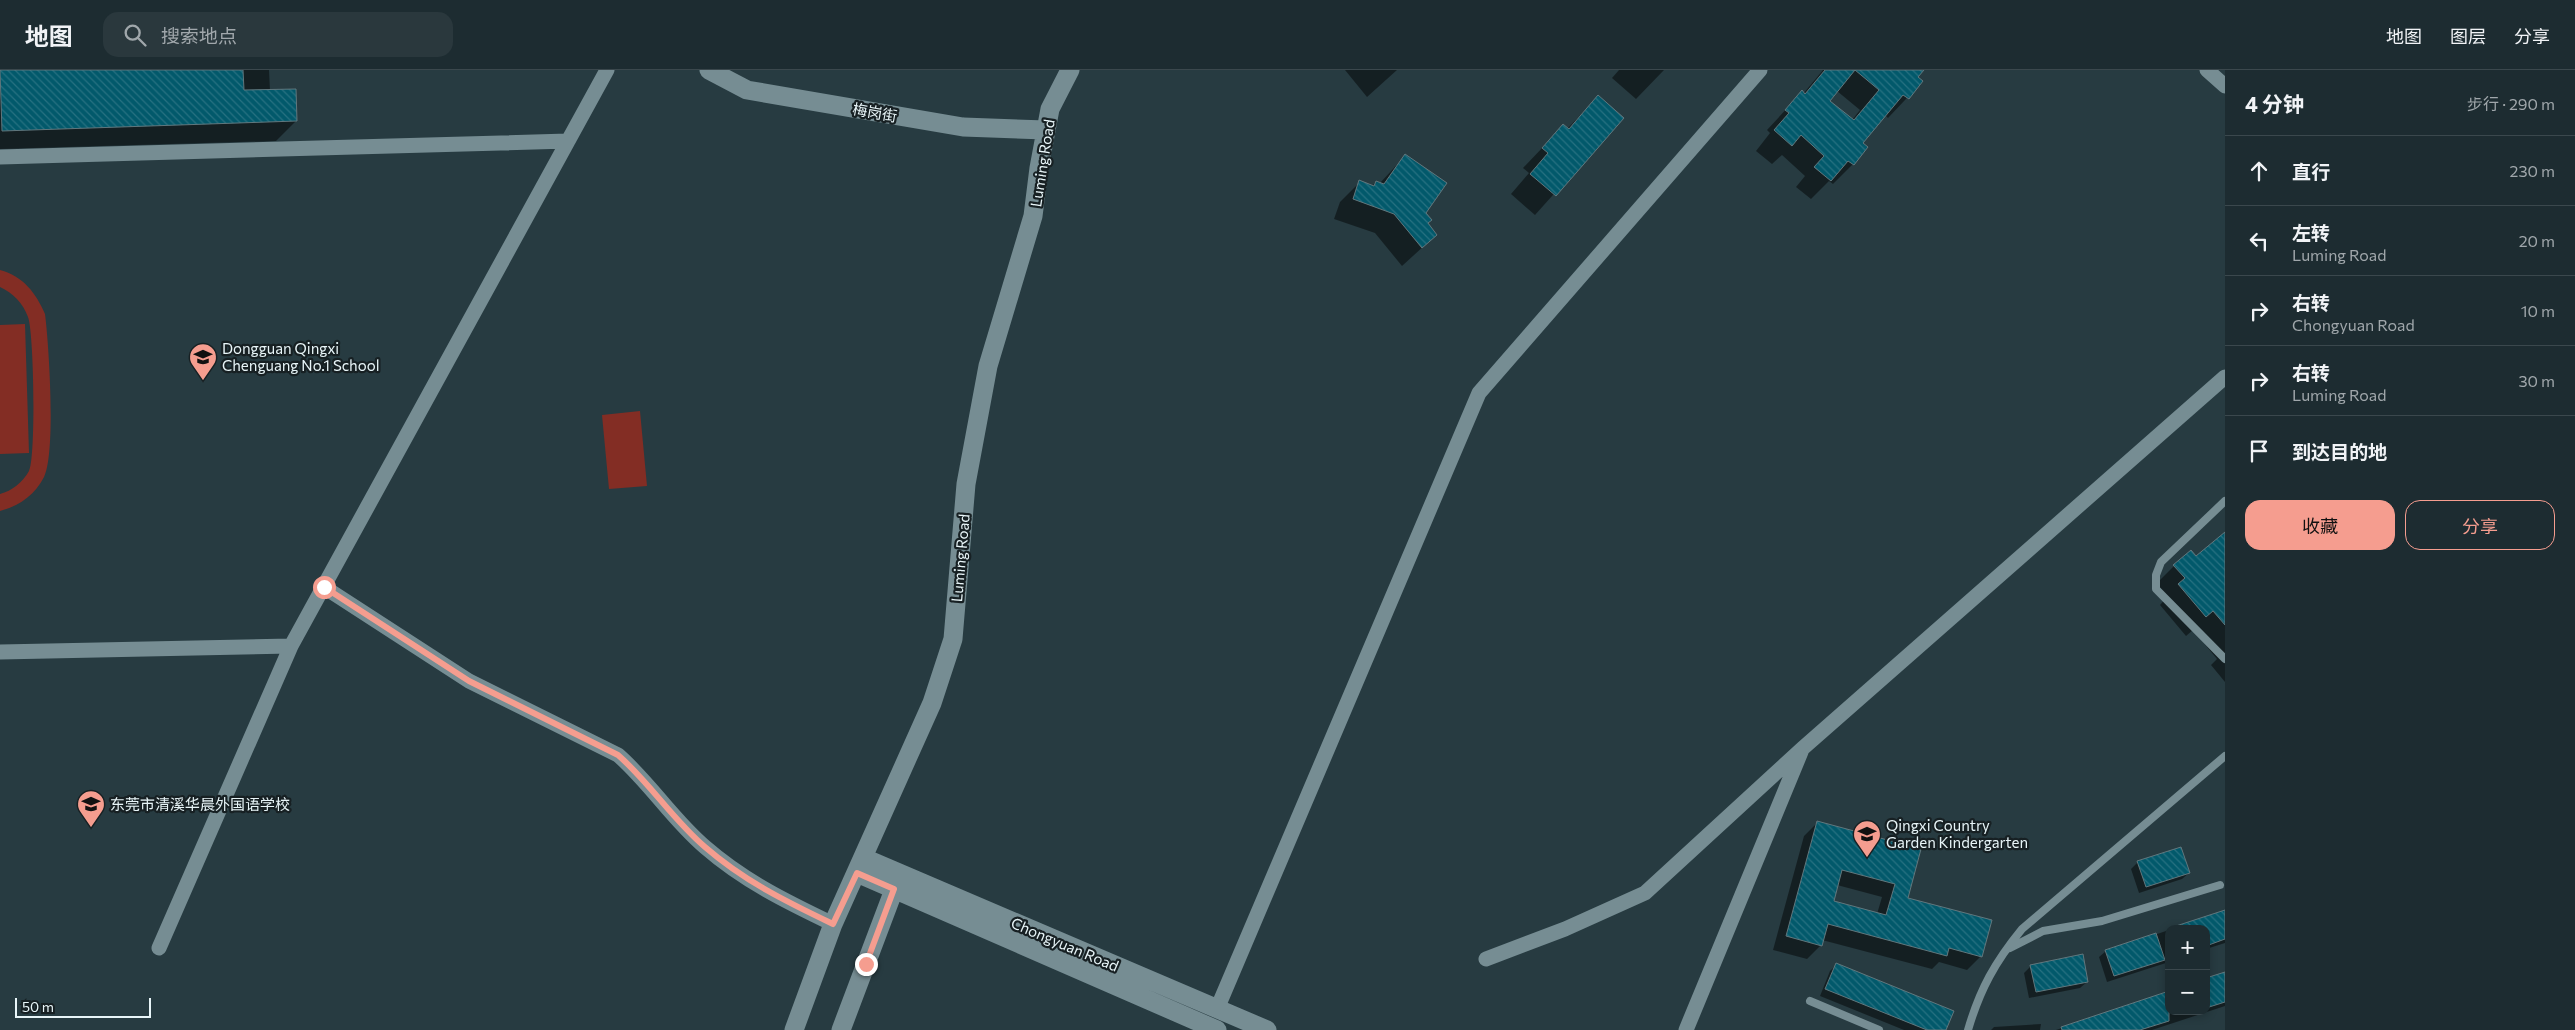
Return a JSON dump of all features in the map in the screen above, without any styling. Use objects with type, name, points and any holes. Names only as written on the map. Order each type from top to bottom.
[{"type":"street","points":[[159,948],[291,646],[607,70]]},
{"type":"street","name":"梅岗街","points":[[710,70],[747,90],[963,127],[1046,130]]},
{"type":"street","name":"Luming Road","points":[[794,1030],[833,924],[932,703],[953,639],[968,475],[988,366],[1033,216],[1038,168],[1050,109],[1070,70]]},
{"type":"street","points":[[1217,1009],[1478,393],[1760,70]]},
{"type":"street","points":[[2208,70],[2225,86]]},
{"type":"street","points":[[0,157],[568,140]]},
{"type":"street","points":[[1486,960],[1565,929],[1645,893],[1803,748],[2225,377]]},
{"type":"street","points":[[324,587],[469,681],[618,755],[638,772],[704,847],[765,891],[833,924]]},
{"type":"street","points":[[0,652],[291,646]]},
{"type":"street","points":[[1686,1030],[1803,748]]},
{"type":"street","name":"Chongyuan Road","points":[[860,865],[1217,1030]]},
{"type":"street","points":[[841,1030],[897,881]]},
{"type":"street","name":"Chongyuan Road","points":[[897,881],[1267,1030]]},
{"type":"lane","points":[[2225,501],[2161,562],[2155,582],[2156,589],[2225,659]]},
{"type":"lane","points":[[1968,1030],[1980,993],[1998,959],[2022,929],[2225,756]]},
{"type":"lane","points":[[1998,959],[2018,942],[2043,931],[2102,921],[2220,885]]},
{"type":"lane","points":[[1810,1001],[1880,1030]]},
{"type":"shaded area","points":[[0,270],[15,276],[28,286],[45,314],[50,372],[51,423],[48,464],[44,477],[26,499],[0,511],[0,494],[17,486],[29,471],[33,443],[33,395],[32,346],[28,317],[17,299],[0,287]]},
{"type":"shaded area","points":[[25,324],[29,453],[0,454],[0,325]]},
{"type":"shaded area","points":[[640,411],[647,486],[609,489],[602,415]]},
{"type":"building","points":[[0,70],[243,70],[244,90],[296,89],[297,121],[2,131]]},
{"type":"building","points":[[1825,70],[1855,70],[1924,70],[1918,77],[1923,81],[1909,99],[1903,95],[1863,143],[1868,147],[1854,165],[1848,161],[1831,181],[1814,167],[1824,156],[1801,135],[1792,146],[1774,130],[1789,113],[1785,110],[1802,90],[1805,94]],"holes":[[[1855,70],[1879,90],[1854,120],[1830,101]]]},
{"type":"building","points":[[1598,95],[1624,118],[1556,196],[1530,174],[1548,153],[1542,148],[1563,124],[1569,129]]},
{"type":"building","points":[[1405,154],[1447,183],[1426,213],[1432,220],[1428,223],[1437,235],[1422,248],[1394,214],[1353,199],[1359,180],[1374,186],[1376,181],[1384,184]]},
{"type":"building","points":[[2225,532],[2225,625],[2213,611],[2206,617],[2178,584],[2185,578],[2173,565],[2191,550],[2196,556]]},
{"type":"building","points":[[1817,821],[1921,849],[1908,898],[1992,920],[1982,957],[1949,948],[1947,956],[1828,924],[1822,946],[1786,936]],"holes":[[[1842,870],[1895,884],[1886,915],[1834,901]]]},
{"type":"building","points":[[2181,847],[2190,873],[2146,887],[2137,861]]},
{"type":"building","points":[[2225,910],[2225,939],[2210,945],[2210,925],[2179,925]]},
{"type":"building","points":[[2156,933],[2165,960],[2114,976],[2105,950]]},
{"type":"building","points":[[2083,954],[2088,982],[2036,992],[2030,965]]},
{"type":"building","points":[[1836,963],[1954,1011],[1946,1030],[1927,1030],[1825,989]]},
{"type":"building","points":[[2225,972],[2225,1002],[2210,1007],[2210,977]]},
{"type":"building","points":[[2165,992],[2165,1015],[2169,1015],[2169,1021],[2140,1030],[2062,1030],[2061,1027]]},
{"type":"place","name":"Dongguan Qingxi Chenguang No.1 School","points":[[203,381]]},
{"type":"place","name":"东莞市清溪华晨外国语学校","points":[[91,828]]},
{"type":"place","name":"Qingxi Country Garden Kindergarten","points":[[1867,858]]},
{"type":"route","points":[[324,587],[469,681],[618,755],[638,772],[704,847],[765,891],[833,924],[857,873],[894,889],[866,964]]}]
